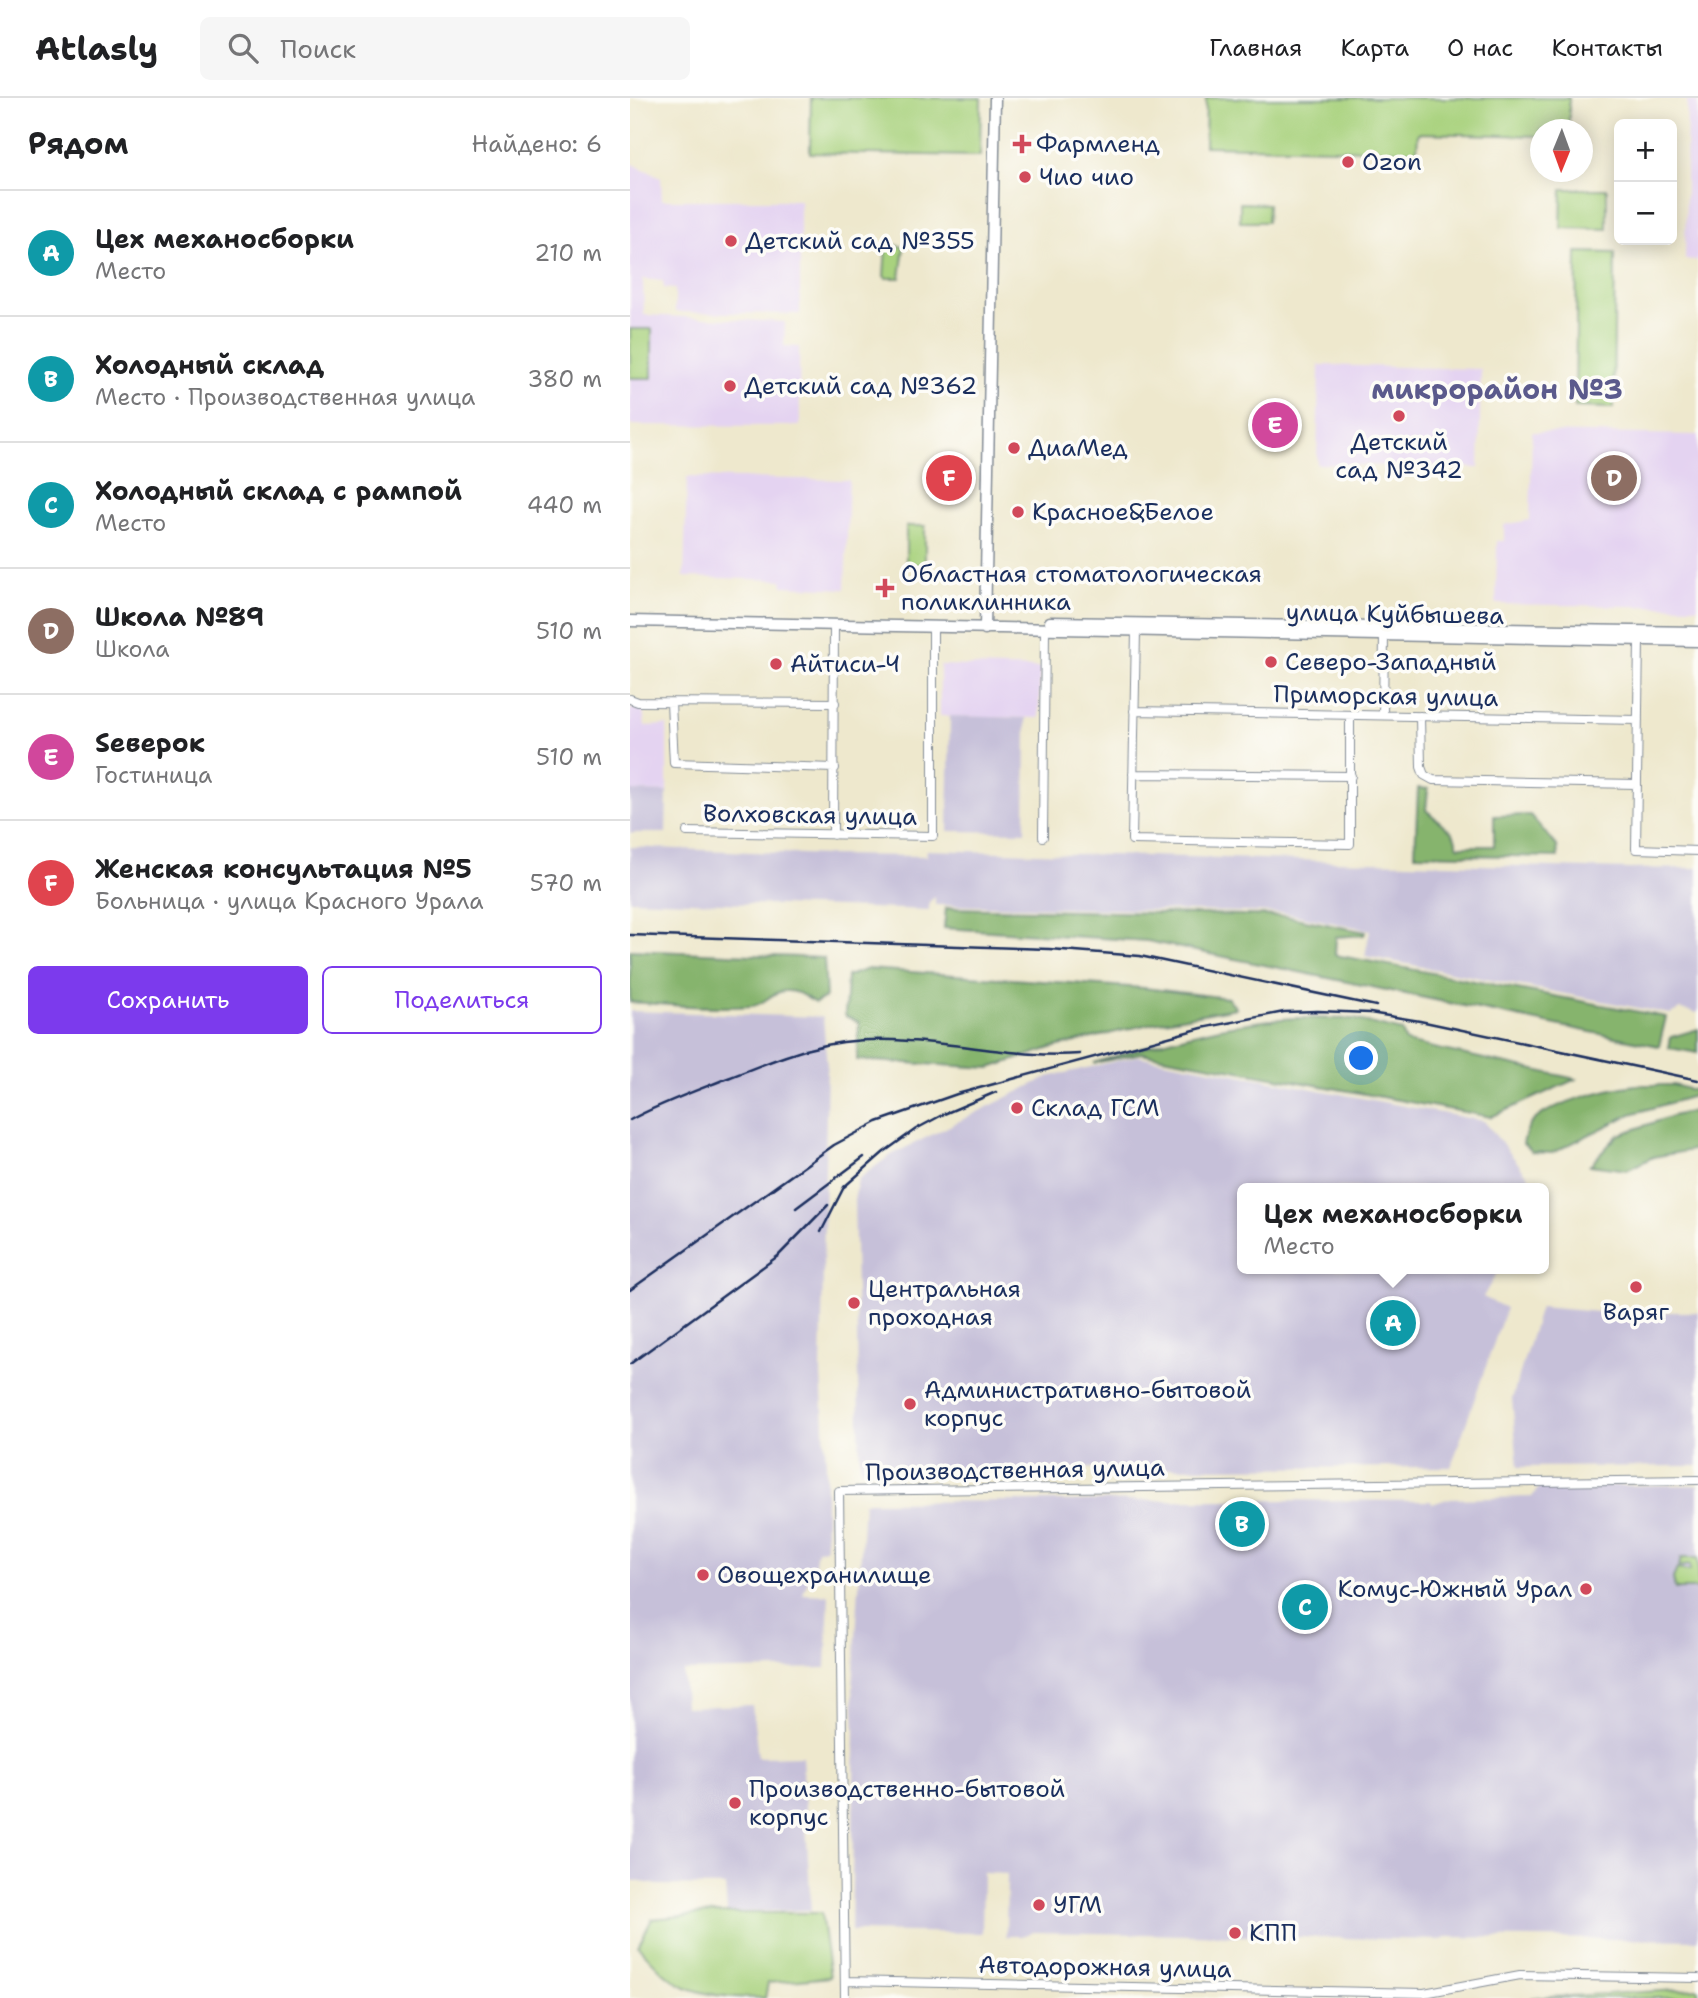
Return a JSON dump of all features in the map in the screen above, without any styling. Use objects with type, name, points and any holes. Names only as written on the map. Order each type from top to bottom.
[{"type":"main road","points":[[985,625],[995,98]]},
{"type":"main road","name":"улица Куйбышева","points":[[630,614],[933,627],[1135,627]]},
{"type":"main road","name":"улица Куйбышева","points":[[630,621],[1384,631],[1640,636],[1698,641]]},
{"type":"main road","name":"улица Куйбышева","points":[[1640,636],[1698,632]]},
{"type":"street","points":[[833,835],[834,622]]},
{"type":"street","name":"Волховская улица","points":[[687,832],[933,836],[933,627]]},
{"type":"street","points":[[1135,627],[1132,840],[1350,844],[1350,715]]},
{"type":"street","points":[[1043,837],[1045,629]]},
{"type":"street","points":[[1384,631],[1384,715]]},
{"type":"street","points":[[1640,636],[1636,849],[1698,851]]},
{"type":"street","points":[[630,699],[638,702],[671,703],[835,703]]},
{"type":"street","points":[[671,703],[674,763],[835,768]]},
{"type":"street","name":"Приморская улица","points":[[1134,711],[1638,720]]},
{"type":"street","points":[[1420,716],[1421,767],[1424,775],[1433,780],[1636,783]]},
{"type":"street","points":[[1133,775],[1350,776]]},
{"type":"street","name":"Производственная улица","points":[[845,1998],[839,1492],[1698,1480]]},
{"type":"street","name":"Автодорожная улица","points":[[845,1981],[1424,1993],[1520,1975],[1698,1978]]},
{"type":"shaded area","points":[[1687,100],[1698,101],[1698,261],[1685,260]]},
{"type":"shaded area","points":[[630,163],[661,177],[662,200],[800,200],[800,314],[675,312],[675,289],[664,288],[663,281],[643,279],[644,315],[785,322],[784,346],[799,347],[800,426],[630,425]]},
{"type":"shaded area","name":"Детский сад №342","points":[[1319,365],[1481,369],[1479,468],[1317,464]]},
{"type":"shaded area","points":[[1532,432],[1698,435],[1698,607],[1496,604],[1497,541],[1504,541],[1504,525],[1530,520]]},
{"type":"shaded area","points":[[687,477],[849,480],[845,589],[783,586],[782,580],[684,577]]},
{"type":"shaded area","points":[[940,665],[1040,668],[1039,718],[940,716]]},
{"type":"shaded area","points":[[630,709],[643,709],[645,726],[667,725],[667,792],[630,791]]},
{"type":"shaded area","points":[[950,716],[1026,718],[1025,832],[948,831]]},
{"type":"shaded area","points":[[630,791],[667,792],[666,833],[630,833]]},
{"type":"shaded area","points":[[630,847],[828,855],[926,856],[927,850],[1629,869],[1698,868],[1698,1013],[1680,1009],[1670,1014],[1365,956],[1370,930],[1285,913],[935,905],[935,897],[929,902],[929,910],[630,900]]},
{"type":"shaded area","points":[[630,1011],[823,1017],[827,1066],[821,1374],[826,1464],[826,1549],[817,1550],[803,1594],[829,1595],[826,1668],[683,1671],[685,1707],[752,1705],[758,1757],[802,1756],[811,1910],[727,1912],[725,1886],[658,1885],[630,1880]]},
{"type":"shaded area","points":[[1137,1056],[1484,1121],[1534,1183],[1237,1183],[1237,1274],[1496,1274],[1483,1297],[1506,1308],[1451,1467],[860,1469],[854,1200],[858,1179],[891,1155],[1048,1077]]},
{"type":"shaded area","points":[[1540,1307],[1599,1312],[1698,1312],[1698,1466],[1518,1467],[1512,1399]]},
{"type":"shaded area","points":[[1698,1485],[1698,1940],[1446,1937],[1441,1940],[1034,1932],[1021,1936],[1006,1936],[1007,1874],[983,1873],[982,1933],[851,1931],[855,1733],[853,1687],[864,1502],[1228,1500],[1431,1501],[1432,1504],[1447,1499],[1532,1497],[1540,1486]]},
{"type":"green space","points":[[811,98],[981,98],[980,156],[810,153]]},
{"type":"green space","points":[[1206,98],[1569,98],[1569,119],[1530,119],[1530,136],[1418,133],[1417,151],[1205,146]]},
{"type":"green space","points":[[1562,189],[1607,189],[1607,229],[1561,228]]},
{"type":"green space","points":[[1240,203],[1268,204],[1267,222],[1240,222]]},
{"type":"green space","points":[[889,244],[904,247],[900,278],[884,276],[886,246]]},
{"type":"green space","points":[[1577,252],[1615,253],[1613,408],[1575,407]]},
{"type":"green space","points":[[630,329],[652,329],[652,378],[630,378]]},
{"type":"green space","points":[[906,526],[925,526],[925,565],[906,565]]},
{"type":"green space","points":[[1418,788],[1428,789],[1426,810],[1453,833],[1458,846],[1494,846],[1494,816],[1530,815],[1557,846],[1558,857],[1415,854]]},
{"type":"green space","points":[[946,908],[1285,916],[1365,932],[1364,935],[1336,937],[1335,955],[1666,1017],[1659,1046],[1147,941],[944,928]]},
{"type":"green space","points":[[630,950],[824,958],[826,997],[815,1003],[797,993],[785,991],[776,993],[760,1004],[736,1007],[630,1002]]},
{"type":"green space","points":[[868,969],[1144,988],[1228,998],[1236,1008],[1153,1023],[1051,1048],[990,1068],[857,1060],[859,1022],[845,1016],[847,976]]},
{"type":"green space","points":[[1297,1018],[1354,1019],[1402,1031],[1406,1042],[1576,1079],[1491,1117],[1141,1053],[1094,1063],[1220,1028]]},
{"type":"green space","points":[[1698,1029],[1698,1053],[1669,1048],[1671,1037]]},
{"type":"green space","points":[[1636,1085],[1673,1085],[1698,1091],[1698,1095],[1631,1114],[1552,1153],[1532,1152],[1523,1144],[1528,1128],[1535,1119],[1547,1112],[1594,1094]]},
{"type":"green space","points":[[1698,1110],[1698,1149],[1653,1157],[1627,1170],[1590,1165],[1618,1135]]},
{"type":"green space","points":[[1681,1558],[1698,1558],[1698,1589],[1675,1589],[1673,1578],[1677,1569],[1690,1571],[1690,1565],[1679,1567]]},
{"type":"green space","points":[[713,1913],[821,1913],[830,1977],[768,1983],[765,1998],[713,1995],[677,1983],[638,1946],[652,1919]]},
{"type":"green space","points":[[1698,1989],[1698,1998],[1531,1998]]},
{"type":"railway","points":[[630,935],[1049,949],[1140,956],[1376,1006]]},
{"type":"railway","points":[[630,1290],[834,1145],[877,1122],[957,1094],[1202,1028],[1284,1012],[1370,1013],[1420,1021],[1698,1080]]},
{"type":"railway","points":[[630,1120],[768,1062],[833,1044],[897,1040],[1037,1054],[1080,1054]]},
{"type":"railway","points":[[821,1232],[844,1187],[884,1152],[916,1129],[996,1092]]},
{"type":"railway","points":[[796,1208],[864,1157]]},
{"type":"railway","points":[[630,1364],[778,1256],[828,1205]]},
{"type":"place","name":"Фармленд","points":[[1022,144]]},
{"type":"place","name":"Ozon","points":[[1348,162]]},
{"type":"place","name":"Чио чио","points":[[1025,177]]},
{"type":"place","name":"Детский сад №355","points":[[731,241]]},
{"type":"place","name":"Детский сад №362","points":[[730,386]]},
{"type":"place","name":"Детский сад №342","points":[[1399,416]]},
{"type":"place","name":"Sеверок","points":[[1275,425]]},
{"type":"place","name":"ДиаМед","points":[[1014,448]]},
{"type":"place","name":"Женская консультация №5","points":[[949,478]]},
{"type":"place","name":"Школа №89","points":[[1614,478]]},
{"type":"place","name":"Красное&Белое","points":[[1018,512]]},
{"type":"place","name":"Областная стоматологическая поликлинника","points":[[885,588]]},
{"type":"place","name":"Северо-Западный","points":[[1271,662]]},
{"type":"place","name":"Айтиси-Ч","points":[[776,664]]},
{"type":"place","name":"Склад ГСМ","points":[[1017,1108]]},
{"type":"place","name":"Варяг","points":[[1636,1287]]},
{"type":"place","name":"Центральная проходная","points":[[854,1303]]},
{"type":"place","name":"Цех механосборки","points":[[1393,1323]]},
{"type":"place","name":"Административно-бытовой корпус","points":[[910,1404]]},
{"type":"place","name":"Холодный склад","points":[[1242,1524]]},
{"type":"place","name":"Овощехранилище","points":[[703,1575]]},
{"type":"place","name":"Комус-Южный Урал","points":[[1586,1589]]},
{"type":"place","name":"Холодный склад с рампой","points":[[1305,1607]]},
{"type":"place","name":"Производственно-бытовой корпус","points":[[735,1803]]},
{"type":"place","name":"УГМ","points":[[1039,1905]]},
{"type":"place","name":"КПП","points":[[1235,1933]]},
{"type":"district","name":"микрорайон №3","points":[[1497,389]]}]
